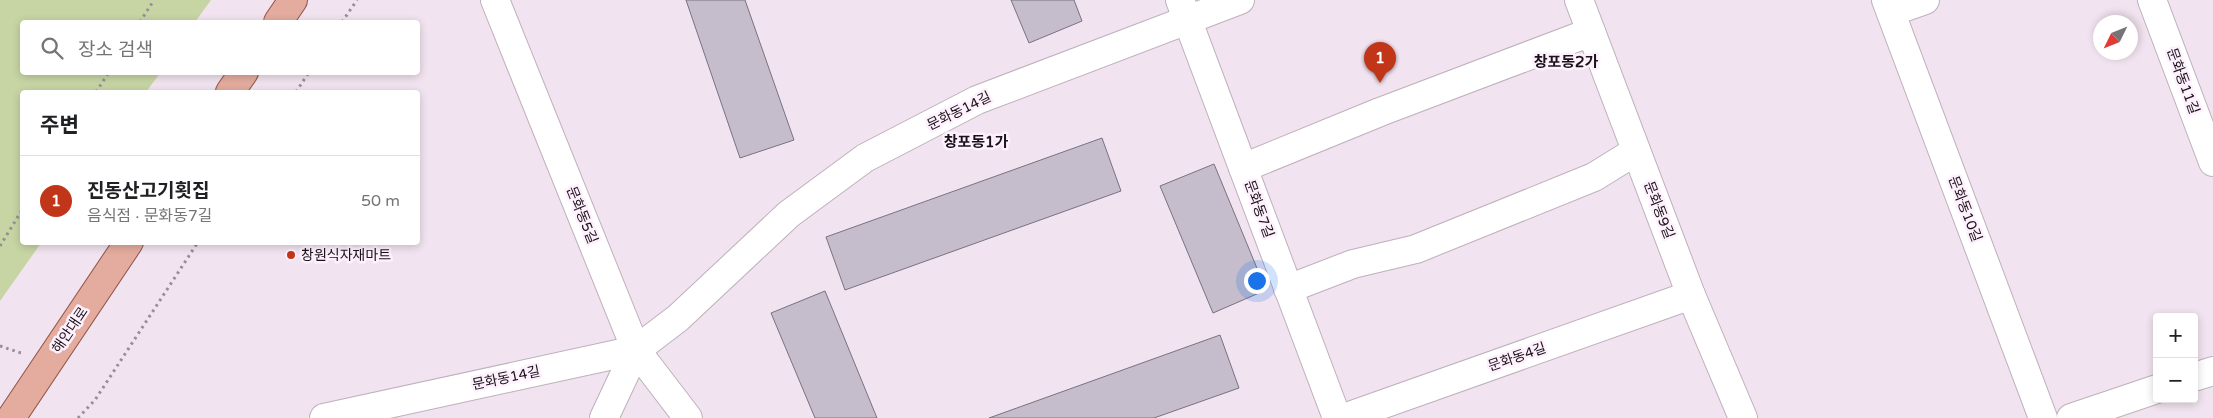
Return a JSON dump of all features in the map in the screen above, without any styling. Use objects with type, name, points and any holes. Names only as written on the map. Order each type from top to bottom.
[{"type":"main road","points":[[279,20],[293,0]]},
{"type":"main road","points":[[231,90],[242,75]]},
{"type":"main road","name":"해안대로","points":[[11,418],[127,245]]},
{"type":"street","name":"문화동5길","points":[[495,0],[636,350],[688,418]]},
{"type":"street","name":"문화동14길","points":[[324,418],[636,350],[678,318],[713,283],[789,214],[865,158],[977,100],[1184,10],[1240,0]]},
{"type":"street","name":"문화동9길","points":[[1579,0],[1691,295],[1743,418]]},
{"type":"street","points":[[1889,6],[1925,0]]},
{"type":"street","name":"문화동11길","points":[[2152,0],[2213,162]]},
{"type":"street","name":"문화동10길","points":[[1889,6],[2043,418]]},
{"type":"street","name":"문화동7길","points":[[1184,10],[1337,418]]},
{"type":"street","points":[[1243,168],[1380,112],[1591,32]]},
{"type":"street","points":[[1288,289],[1352,264],[1416,249],[1594,177],[1636,151]]},
{"type":"street","name":"문화동4길","points":[[1344,418],[1691,295]]},
{"type":"street","points":[[604,418],[636,350]]},
{"type":"street","points":[[2198,376],[2213,371]]},
{"type":"street","points":[[2071,418],[2153,390]]},
{"type":"path","points":[[141,20],[154,0]]},
{"type":"path","points":[[343,20],[357,0]]},
{"type":"path","points":[[97,90],[107,75]]},
{"type":"path","points":[[297,90],[307,75]]},
{"type":"path","points":[[0,246],[20,213]]},
{"type":"path","points":[[78,418],[95,400],[196,245]]},
{"type":"green space","points":[[0,0],[211,0],[196,20],[20,20],[20,75],[159,75],[147,90],[20,90],[20,245],[40,245],[0,301]]},
{"type":"building","points":[[686,0],[745,0],[794,140],[740,158]]},
{"type":"building","points":[[1011,0],[1074,0],[1082,21],[1029,43]]},
{"type":"building","points":[[1102,138],[1121,191],[845,290],[826,237]]},
{"type":"building","points":[[1214,164],[1266,290],[1213,313],[1160,186]]},
{"type":"building","points":[[825,291],[877,418],[815,418],[771,313]]},
{"type":"building","points":[[1220,335],[1239,388],[1154,418],[989,418]]},
{"type":"place","name":"진동산고기횟집","points":[[1380,83]]},
{"type":"place","name":"창원식자재마트","points":[[291,255]]},
{"type":"district","name":"창포동2가","points":[[1566,62]]},
{"type":"district","name":"창포동1가","points":[[976,142]]}]
